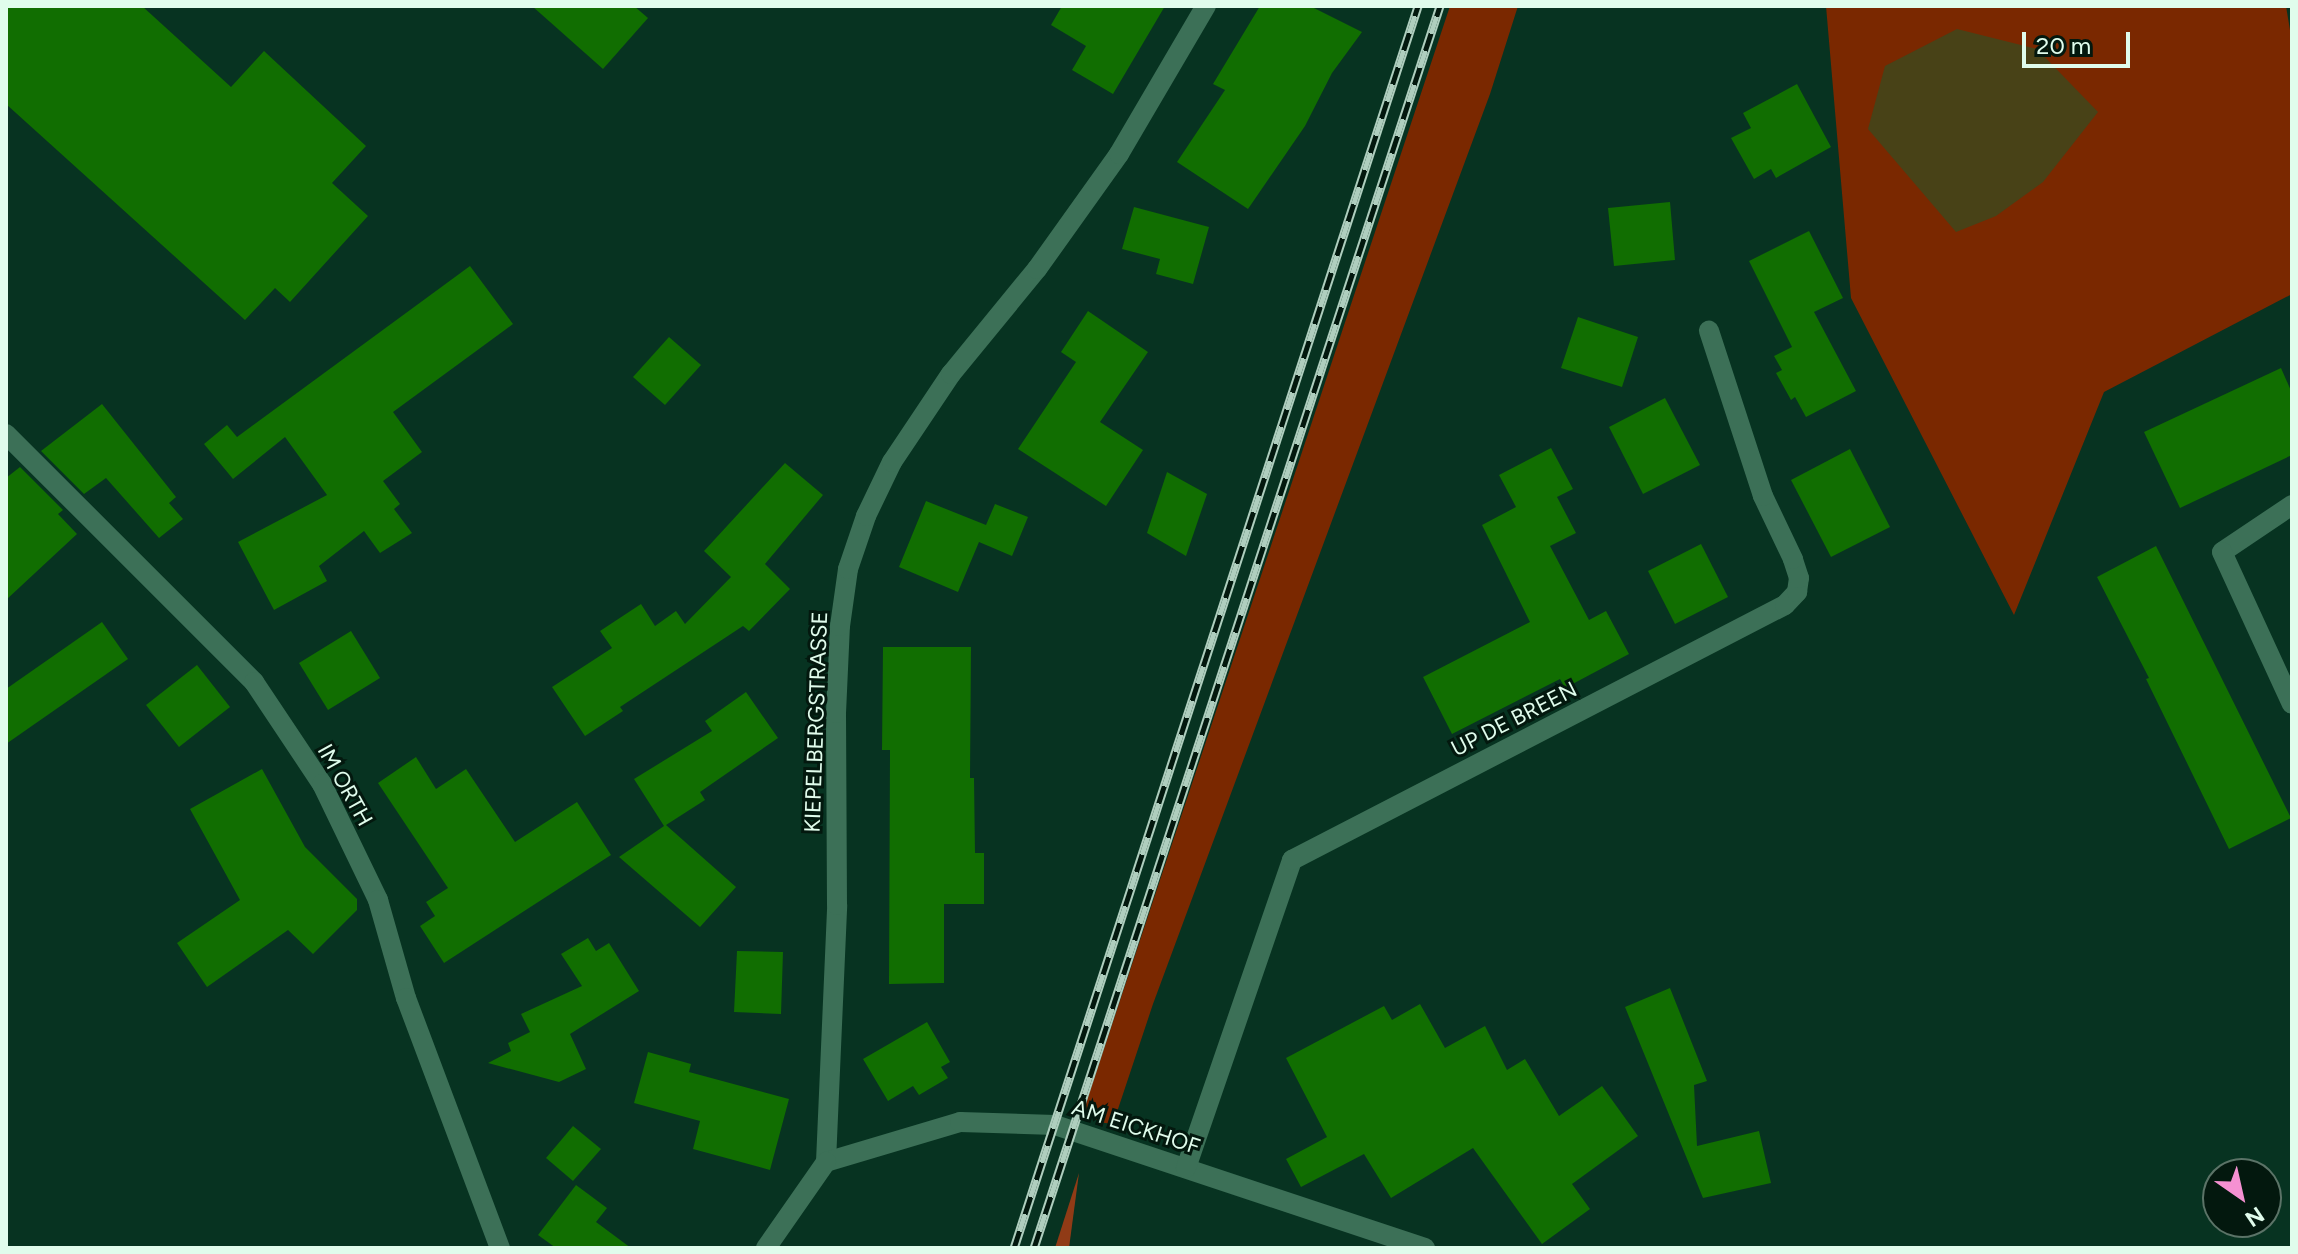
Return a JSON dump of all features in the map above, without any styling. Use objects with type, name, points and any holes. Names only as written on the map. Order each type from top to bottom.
[{"type":"street","name":"KIEPELBERGSTRASSE","points":[[826,1162],[837,905],[836,713],[840,626],[848,569],[892,462],[951,374],[1037,269],[1119,154],[1206,6]]},
{"type":"street","name":"UP DE BREEN","points":[[1186,1168],[1292,860],[1785,605],[1797,592],[1799,578],[1793,559],[1763,496],[1709,331]]},
{"type":"street","name":"IM ORTH","points":[[6,434],[254,682],[322,784],[378,900],[406,998],[500,1248]]},
{"type":"street","points":[[2292,505],[2222,552],[2292,704]]},
{"type":"street","name":"AM EICKHOF","points":[[826,1162],[960,1122],[1055,1125],[1425,1248]]},
{"type":"street","points":[[766,1248],[826,1162]]},
{"type":"shaded area","points":[[1450,6],[1518,6],[1490,94],[1153,1004],[1116,1115],[1119,1125],[1099,1122],[1084,1109]]},
{"type":"shaded area","points":[[1826,6],[2286,6],[2292,42],[2292,294],[2104,392],[2014,615],[1851,298]]},
{"type":"shaded area","points":[[1957,29],[2037,49],[2098,112],[2043,182],[1996,216],[1956,232],[1868,129],[1885,66]]},
{"type":"shaded area","points":[[1079,1173],[1069,1248],[1055,1248]]},
{"type":"building","points":[[6,6],[142,6],[231,87],[264,51],[366,146],[332,183],[368,216],[290,302],[275,288],[245,320],[6,104]]},
{"type":"building","points":[[532,6],[634,6],[648,18],[603,69]]},
{"type":"building","points":[[1062,6],[1165,6],[1113,94],[1072,70],[1086,46],[1051,25]]},
{"type":"building","points":[[1260,6],[1310,6],[1362,32],[1332,73],[1305,126],[1248,209],[1177,162],[1225,90],[1213,84]]},
{"type":"building","points":[[1797,84],[1831,147],[1776,178],[1771,169],[1754,179],[1731,138],[1751,128],[1743,113]]},
{"type":"building","points":[[1670,202],[1675,260],[1614,266],[1608,208]]},
{"type":"building","points":[[1134,207],[1209,227],[1193,284],[1156,274],[1160,259],[1122,249]]},
{"type":"building","points":[[1809,231],[1843,298],[1814,312],[1856,391],[1806,417],[1795,397],[1791,400],[1776,373],[1782,370],[1774,356],[1792,347],[1749,261]]},
{"type":"building","points":[[470,266],[513,324],[393,412],[422,452],[383,481],[400,504],[394,509],[412,533],[380,553],[364,531],[319,566],[327,581],[274,610],[238,542],[327,495],[285,437],[233,479],[204,444],[227,425],[237,437]]},
{"type":"building","points":[[1088,311],[1148,352],[1100,422],[1143,450],[1106,506],[1018,449],[1076,362],[1061,352]]},
{"type":"building","points":[[1578,317],[1638,337],[1622,387],[1561,368]]},
{"type":"building","points":[[669,337],[701,365],[665,405],[633,377]]},
{"type":"building","points":[[2281,368],[2292,393],[2292,455],[2180,508],[2144,432]]},
{"type":"building","points":[[1665,398],[1700,465],[1643,494],[1609,427]]},
{"type":"building","points":[[102,404],[176,497],[169,503],[183,519],[159,538],[106,478],[84,494],[41,451]]},
{"type":"building","points":[[1551,448],[1573,489],[1557,497],[1576,533],[1550,546],[1589,620],[1606,611],[1629,654],[1565,688],[1560,679],[1452,734],[1423,677],[1530,622],[1482,525],[1516,507],[1499,475]]},
{"type":"building","points":[[1850,449],[1890,527],[1831,557],[1791,480]]},
{"type":"building","points":[[785,463],[823,495],[765,564],[790,589],[749,631],[743,626],[620,707],[623,711],[585,736],[552,687],[612,648],[600,631],[641,604],[655,626],[676,611],[685,624],[731,577],[704,551]]},
{"type":"building","points":[[20,467],[63,510],[58,514],[77,534],[6,600],[6,478]]},
{"type":"building","points":[[1167,472],[1207,494],[1186,556],[1147,533]]},
{"type":"building","points":[[926,501],[986,525],[995,504],[1028,517],[1012,556],[979,542],[958,592],[899,567]]},
{"type":"building","points":[[1701,544],[1728,597],[1675,624],[1648,571]]},
{"type":"building","points":[[2156,546],[2291,818],[2229,849],[2146,679],[2149,678],[2097,577]]},
{"type":"building","points":[[102,622],[128,659],[6,744],[6,689]]},
{"type":"building","points":[[351,631],[380,678],[328,710],[299,663]]},
{"type":"building","points":[[883,647],[971,647],[970,778],[974,778],[975,853],[984,853],[984,904],[944,904],[944,983],[889,984],[890,750],[882,750]]},
{"type":"building","points":[[197,665],[230,707],[179,747],[146,705]]},
{"type":"building","points":[[746,692],[778,738],[700,792],[705,800],[666,825],[736,887],[700,927],[619,857],[664,826],[634,779],[712,731],[705,721]]},
{"type":"building","points":[[416,757],[436,789],[466,769],[515,842],[577,802],[611,855],[444,963],[420,926],[435,916],[426,902],[448,888],[378,783]]},
{"type":"building","points":[[262,769],[305,847],[357,899],[357,910],[313,954],[288,930],[207,987],[177,943],[240,900],[190,809]]},
{"type":"building","points":[[588,938],[596,951],[609,943],[639,991],[570,1034],[586,1069],[559,1082],[488,1063],[511,1051],[508,1043],[530,1032],[521,1014],[582,986],[561,954]]},
{"type":"building","points":[[737,951],[783,952],[781,1014],[734,1012]]},
{"type":"building","points":[[1670,988],[1707,1081],[1694,1085],[1697,1146],[1759,1131],[1771,1183],[1703,1198],[1625,1007]]},
{"type":"building","points":[[1420,1004],[1445,1048],[1485,1026],[1507,1070],[1525,1059],[1559,1116],[1602,1086],[1638,1136],[1572,1184],[1590,1209],[1542,1244],[1473,1148],[1391,1198],[1364,1154],[1301,1187],[1286,1159],[1327,1137],[1286,1058],[1384,1006],[1392,1020]]},
{"type":"building","points":[[927,1022],[950,1062],[941,1067],[948,1078],[919,1095],[913,1086],[888,1101],[863,1059]]},
{"type":"building","points":[[648,1052],[691,1064],[689,1072],[789,1099],[770,1170],[693,1149],[700,1121],[634,1103]]},
{"type":"building","points":[[573,1126],[601,1149],[573,1181],[546,1158]]},
{"type":"building","points":[[576,1185],[607,1208],[596,1222],[631,1248],[556,1248],[538,1235]]},
{"type":"railway","points":[[1014,1248],[1418,6]]},
{"type":"railway","points":[[1034,1248],[1440,6]]}]
